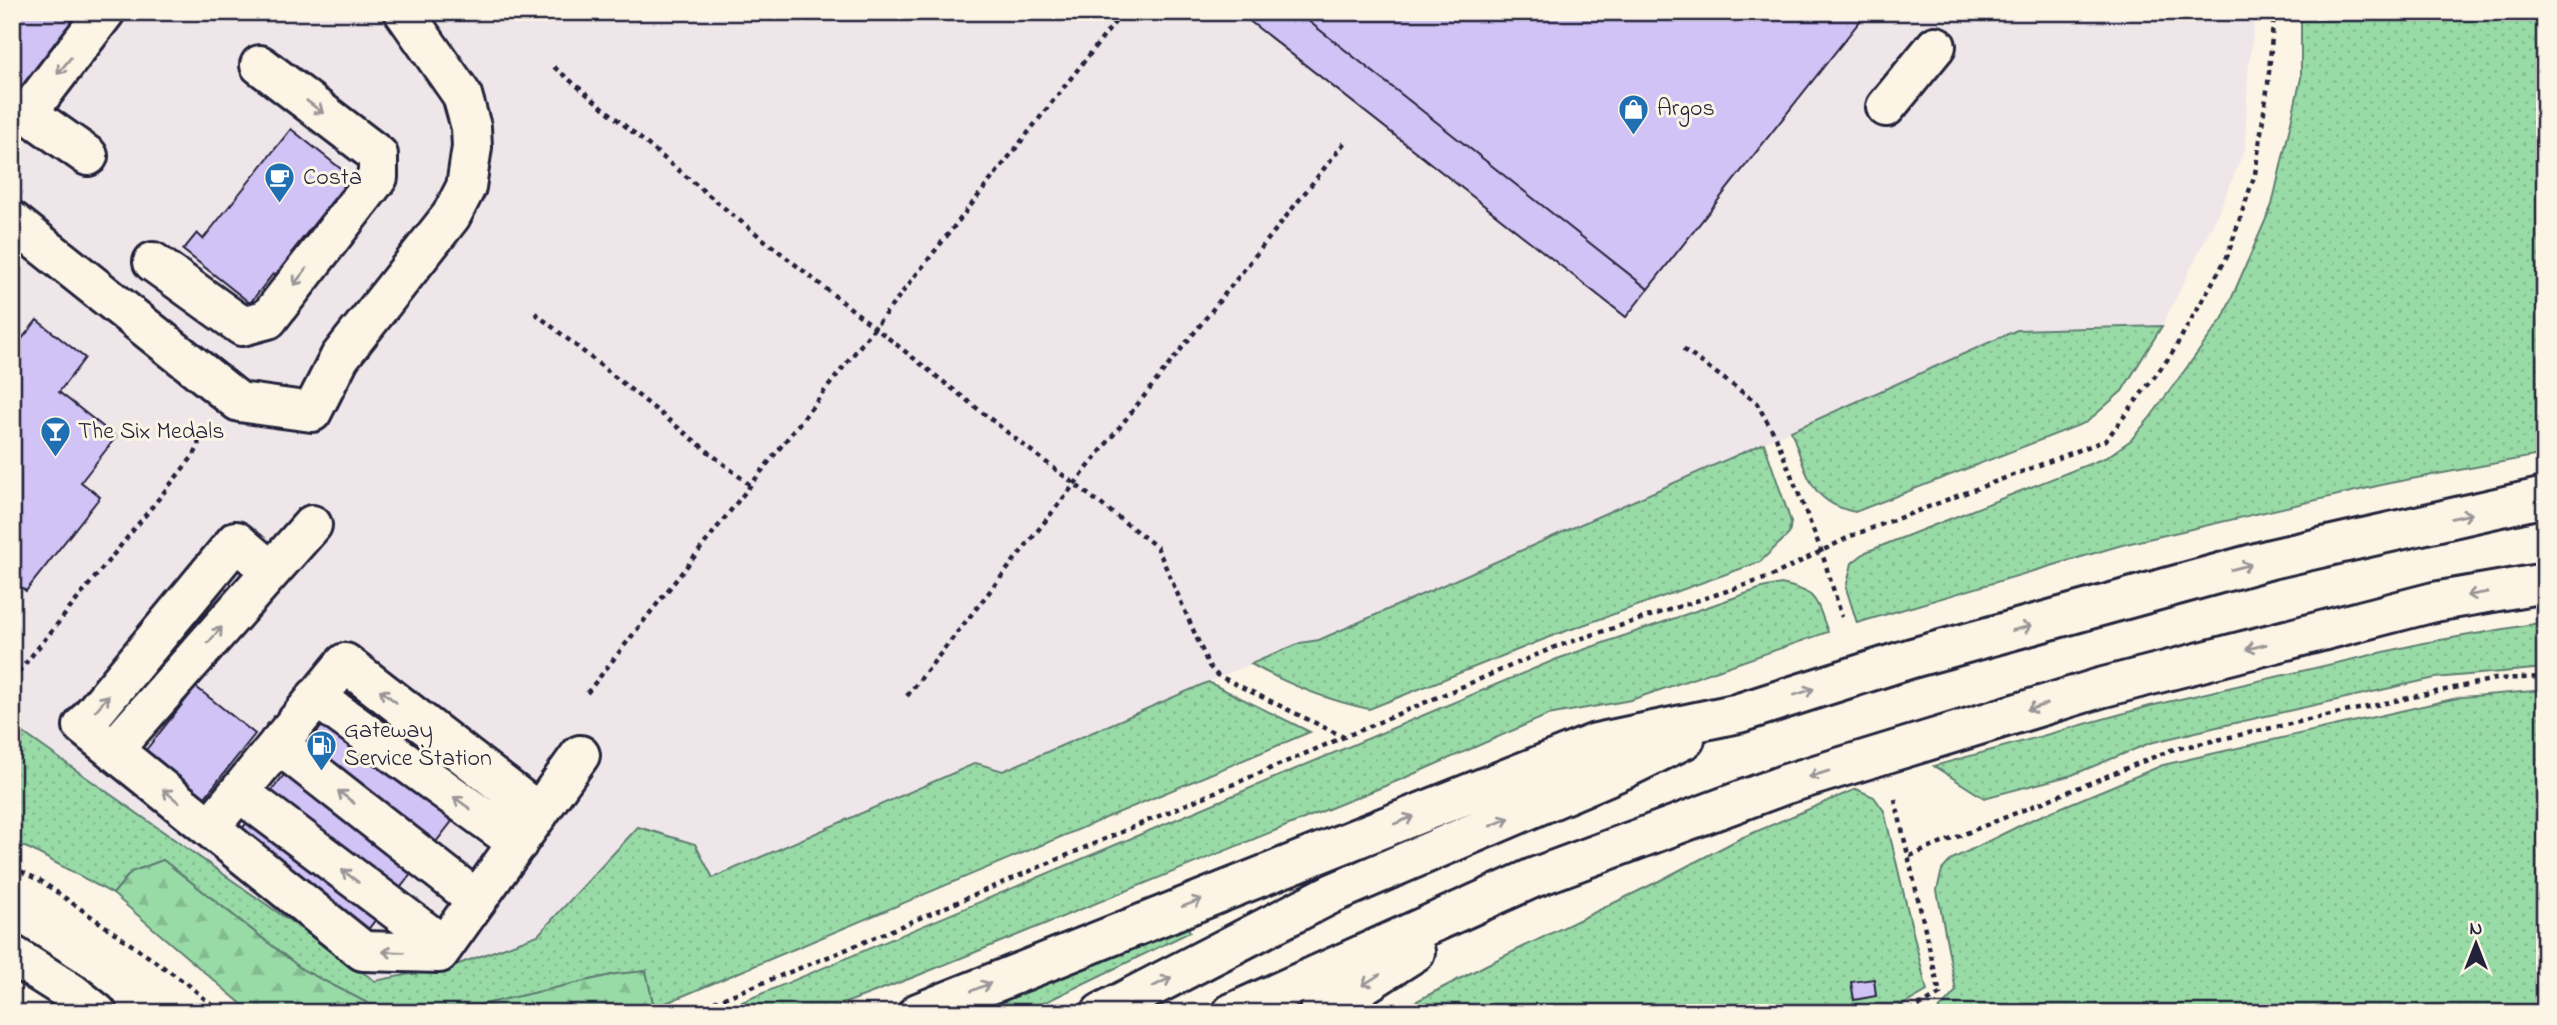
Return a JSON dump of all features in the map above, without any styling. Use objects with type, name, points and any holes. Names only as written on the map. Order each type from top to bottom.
[{"type":"main road","points":[[88,156],[37,120],[32,107],[105,12]]},
{"type":"main road","points":[[12,221],[239,402],[312,412],[340,357],[451,216],[466,187],[472,147],[471,127],[462,95],[404,12]]},
{"type":"main road","points":[[1886,107],[1936,46]]},
{"type":"main road","points":[[153,262],[242,326],[268,319],[378,177],[378,155],[260,65]]},
{"type":"main road","points":[[918,1013],[1596,743],[1739,713],[1912,657],[2271,559],[2545,497]]},
{"type":"main road","points":[[312,525],[113,750],[363,951],[439,953],[580,755]]},
{"type":"main road","points":[[1231,1013],[1533,878],[1786,784],[2099,688],[2434,602],[2545,583]]},
{"type":"main road","points":[[209,827],[345,663],[528,828]]},
{"type":"main road","points":[[1101,1013],[1333,893],[1626,768],[1739,713]]},
{"type":"main road","points":[[278,744],[477,900]]},
{"type":"main road","points":[[239,792],[444,946]]},
{"type":"main road","points":[[1319,1013],[1533,878]]},
{"type":"main road","points":[[12,955],[72,993],[97,1013]]},
{"type":"path","points":[[587,693],[1123,12]]},
{"type":"path","points":[[686,1013],[838,953],[1555,648],[1770,577],[1864,531],[2106,440],[2171,355],[2227,257],[2255,174],[2269,84],[2274,12]]},
{"type":"path","points":[[554,67],[734,216],[1157,547],[1209,666],[1217,675],[1346,738]]},
{"type":"path","points":[[907,696],[1345,142]]},
{"type":"path","points":[[535,313],[750,485]]},
{"type":"path","points":[[1683,349],[1756,402],[1776,437],[1821,550],[1842,617]]},
{"type":"path","points":[[12,680],[194,455],[201,428],[198,419],[191,412],[214,382]]},
{"type":"path","points":[[1910,856],[2171,750],[2495,679],[2545,677]]},
{"type":"path","points":[[1895,799],[1940,994],[1908,1013]]},
{"type":"path","points":[[12,867],[51,888],[190,986],[221,1013]]},
{"type":"shaded area","points":[[12,12],[2256,12],[2248,72],[2245,149],[2217,216],[2162,326],[2017,330],[1319,640],[1300,643],[1084,735],[539,982],[389,1002],[12,770]]},
{"type":"green space","points":[[2301,12],[2545,12],[2545,454],[2390,483],[2122,545],[1857,623],[1846,588],[1852,563],[1866,552],[2107,457],[2131,440],[2149,419],[2223,318],[2272,205],[2301,78]]},
{"type":"green space","points":[[2162,326],[2122,391],[2087,422],[1855,512],[1827,501],[1818,493],[1806,472],[1791,431],[2017,330]]},
{"type":"green space","points":[[1764,443],[1791,522],[1789,534],[1760,562],[1555,635],[1369,709],[1308,691],[1251,664],[1300,643],[1319,640]]},
{"type":"green space","points":[[1781,584],[1802,590],[1814,598],[1828,632],[1631,700],[1548,715],[1402,779],[819,1013],[716,1013],[1557,659],[1762,588]]},
{"type":"green space","points":[[2545,622],[2545,668],[2435,678],[2217,727],[2150,743],[2072,775],[1984,798],[1934,766],[2150,706],[2423,643]]},
{"type":"green space","points":[[1208,682],[1310,732],[654,1008],[646,971],[616,974],[463,1009],[375,1007],[303,970],[163,860],[131,872],[113,894],[12,842],[12,725],[375,981],[456,965],[538,935],[638,827],[695,844],[713,878],[976,763],[1003,771]]},
{"type":"green space","points":[[2545,690],[2545,1013],[1936,1013],[1956,991],[1937,890],[1942,870],[1952,859],[2031,820],[2163,765],[2462,697]]},
{"type":"green space","points":[[1856,789],[1874,797],[1884,811],[1927,991],[1889,1013],[1394,1013],[1741,838]]},
{"type":"green space","points":[[163,860],[303,970],[375,1007],[463,1009],[616,974],[646,971],[654,1008],[645,1013],[252,1013],[113,894],[131,872]]},
{"type":"green space","points":[[1187,924],[1190,932],[1023,1013],[961,1013]]},
{"type":"building","points":[[12,12],[81,12],[21,88],[12,82]]},
{"type":"building","points":[[1238,12],[1297,12],[1648,289],[1626,317]]},
{"type":"building","points":[[1297,12],[1867,12],[1648,289]]},
{"type":"building","name":"Costa","points":[[291,129],[351,177],[291,253],[303,262],[285,285],[273,274],[250,303],[183,250],[197,233],[203,239]]},
{"type":"building","name":"The Six Medals","points":[[37,320],[85,358],[59,392],[116,437],[81,482],[100,497],[26,591],[12,580],[12,351]]},
{"type":"building","points":[[367,668],[495,766],[366,932],[238,834]]},
{"type":"building","points":[[196,687],[255,734],[205,797],[146,750]]},
{"type":"building","points":[[1874,979],[1876,996],[1854,1000],[1851,982]]},
{"type":"place","name":"Argos","points":[[1634,136]]},
{"type":"place","name":"Costa","points":[[280,205]]},
{"type":"place","name":"The Six Medals","points":[[55,459]]},
{"type":"place","name":"Gateway Service Station","points":[[321,772]]}]
